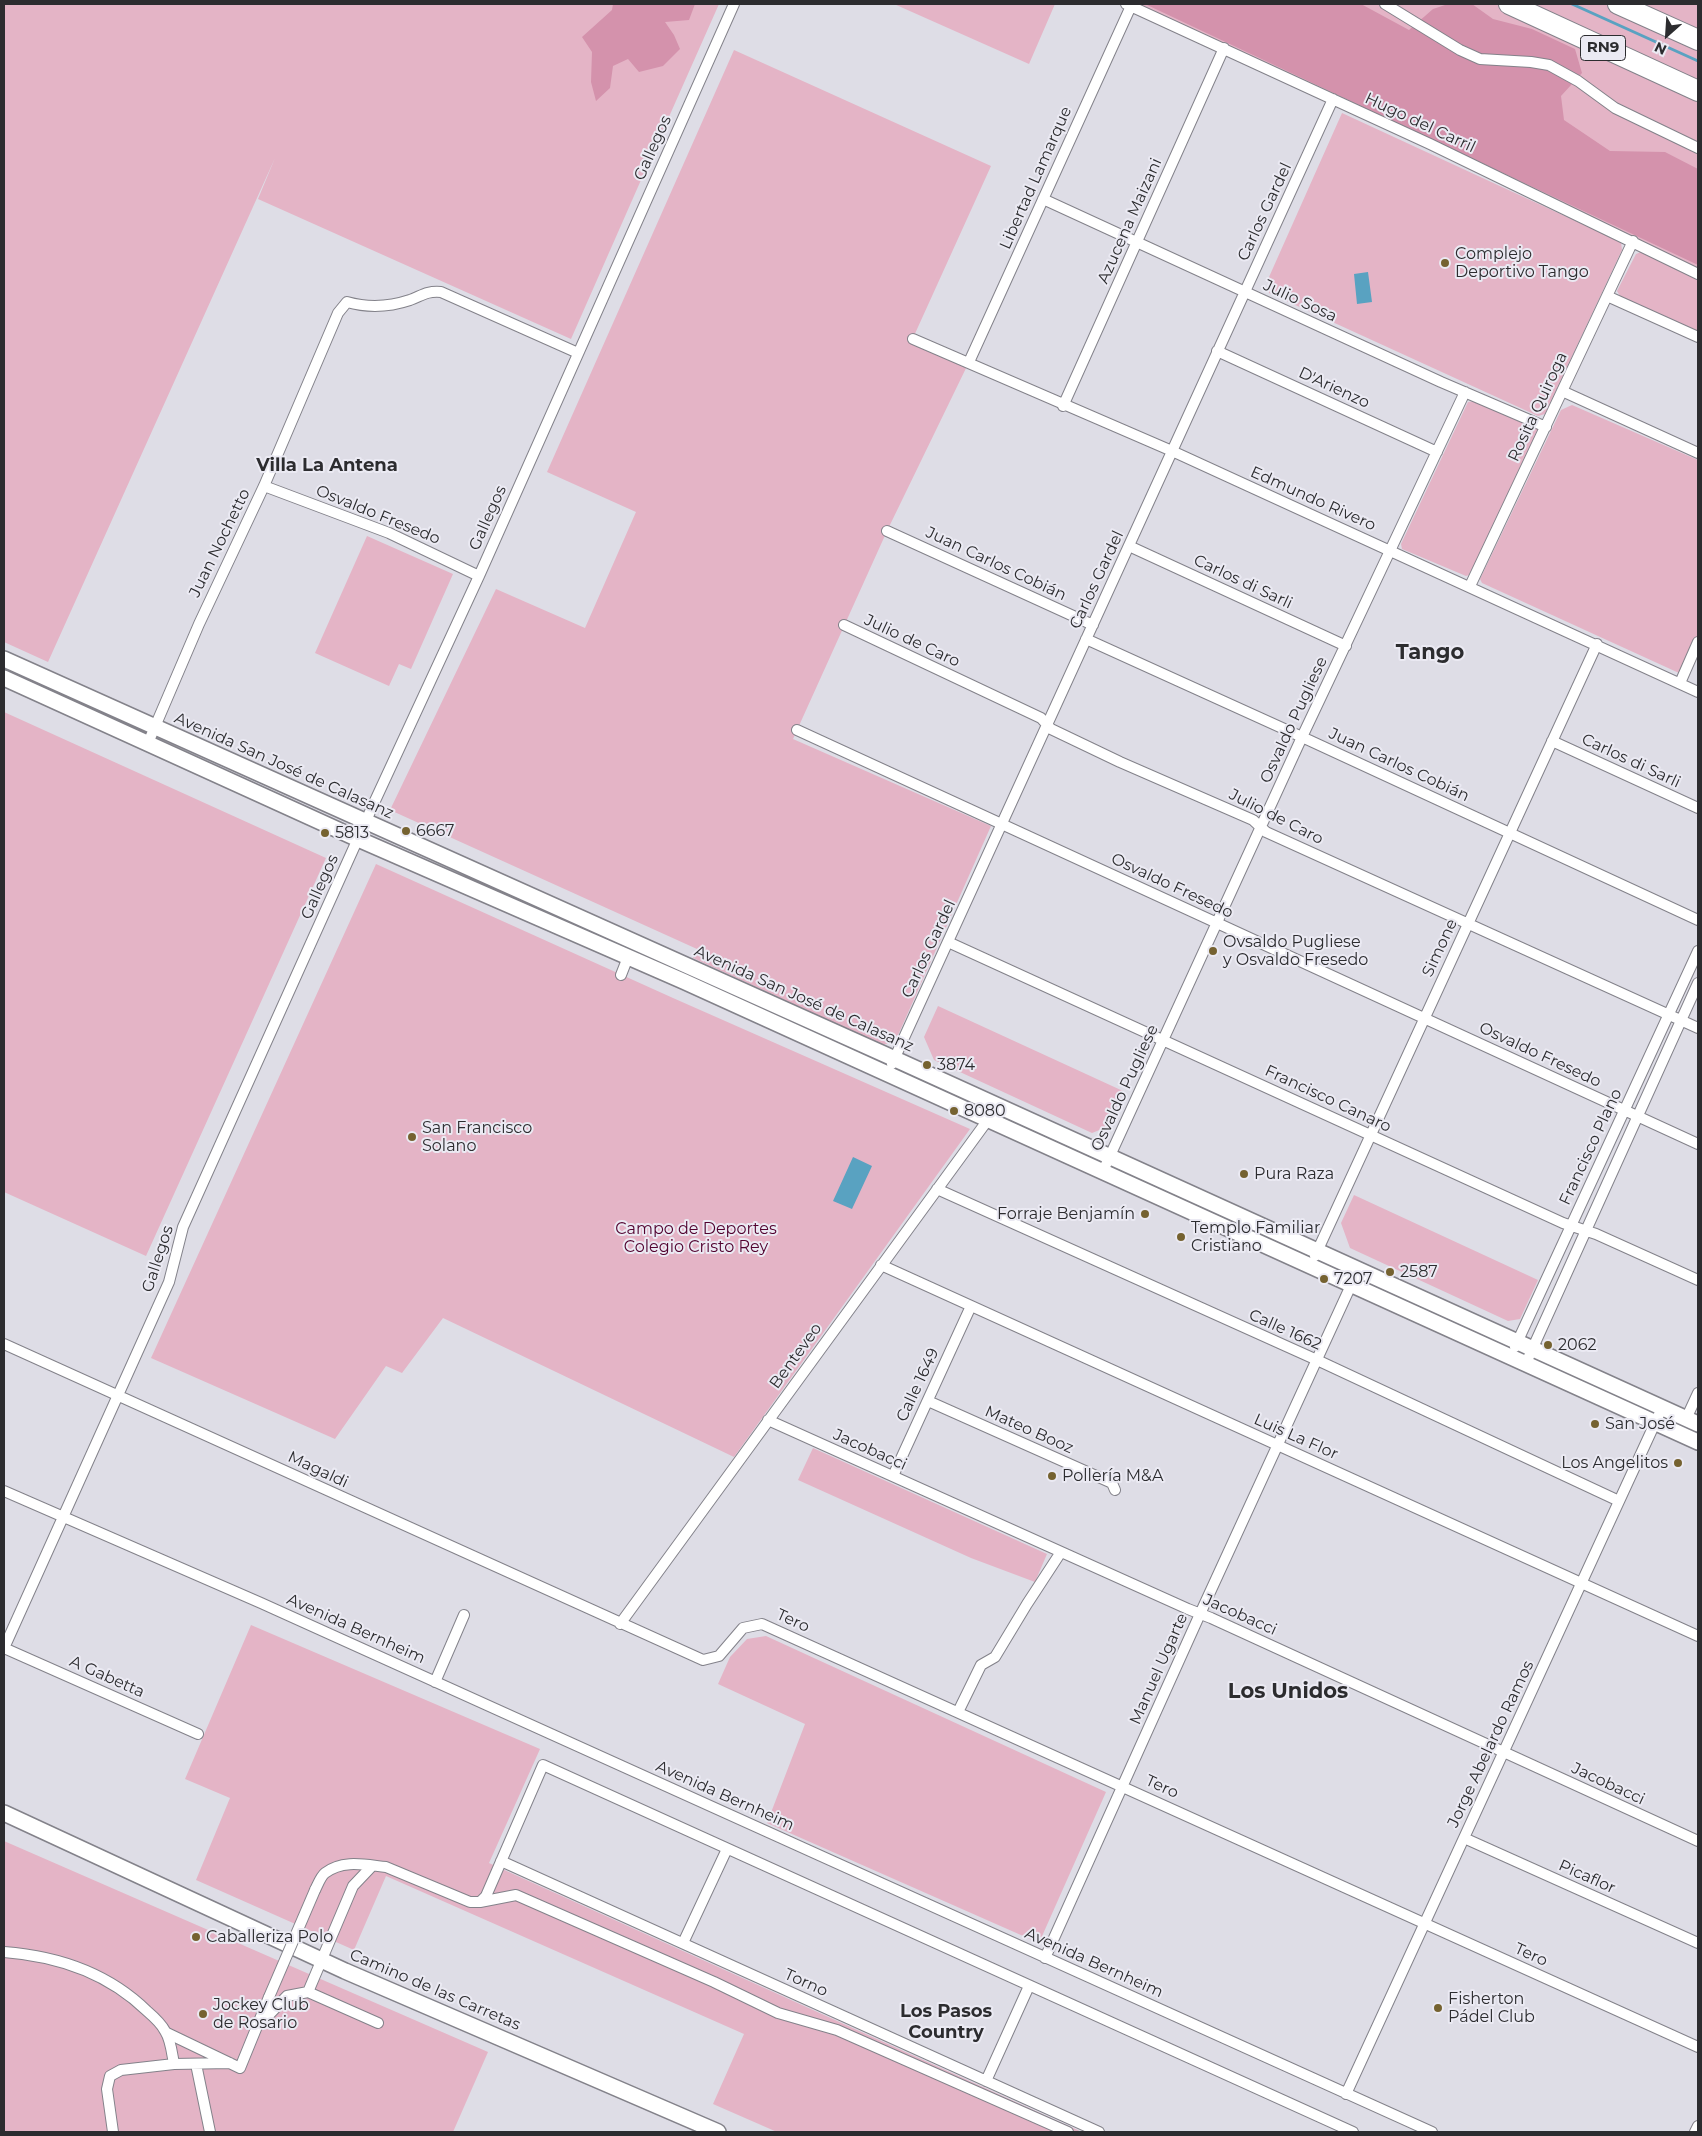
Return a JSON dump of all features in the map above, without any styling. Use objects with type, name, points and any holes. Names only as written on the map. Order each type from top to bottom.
[{"type":"highway","name":"RN9","points":[[1509,4],[1698,91]]},
{"type":"highway","points":[[1618,4],[1698,40]]},
{"type":"main road","name":"Avenida San José de Calasanz","points":[[4,659],[895,1058],[1517,1342],[1529,1356],[1698,1442]]},
{"type":"main road","name":"Avenida San José de Calasanz","points":[[4,678],[358,839],[628,957],[1511,1356],[1529,1356],[1662,1408],[1692,1422]]},
{"type":"main road","name":"Camino de las Carretas","points":[[4,1813],[322,1960],[718,2132]]},
{"type":"street","name":"Gallegos","points":[[4,1648],[169,1282],[183,1228],[479,576],[734,4]]},
{"type":"street","points":[[1385,4],[1460,50],[1480,59],[1532,62],[1549,65],[1578,81],[1615,108],[1698,148]]},
{"type":"street","name":"Hugo del Carril","points":[[1129,5],[1332,98],[1633,241],[1698,274]]},
{"type":"street","name":"Libertad Lamarque","points":[[969,362],[1129,5]]},
{"type":"street","name":"Azucena Maizani","points":[[1063,406],[1224,48]]},
{"type":"street","name":"Carlos Gardel","points":[[888,1074],[1332,98]]},
{"type":"street","name":"Julio Sosa","points":[[1043,199],[1244,292],[1546,427]]},
{"type":"street","name":"Rosita Quiroga","points":[[1470,586],[1633,241]]},
{"type":"street","name":"Juan Nochetto","points":[[148,743],[203,615],[264,486],[338,313],[347,302],[361,306],[380,306],[397,304],[428,291],[440,292],[578,353]]},
{"type":"street","points":[[1607,296],[1698,336]]},
{"type":"street","name":"Edmundo Rivero","points":[[913,339],[969,362],[1063,406],[1172,451],[1597,644],[1698,692]]},
{"type":"street","name":"D'Arienzo","points":[[1218,351],[1437,452]]},
{"type":"street","points":[[1562,391],[1698,453]]},
{"type":"street","name":"Osvaldo Pugliese","points":[[1103,1171],[1218,924],[1302,736],[1465,392]]},
{"type":"street","name":"Osvaldo Fresedo","points":[[264,486],[389,533],[479,576]]},
{"type":"street","name":"Juan Carlos Cobián","points":[[887,531],[1092,625]]},
{"type":"street","name":"Carlos di Sarli","points":[[1129,546],[1346,646]]},
{"type":"street","name":"Julio de Caro","points":[[844,625],[1041,718],[1051,729],[1120,762],[1253,820],[1266,832],[1698,1028]]},
{"type":"street","name":"Juan Carlos Cobián","points":[[1086,639],[1302,736],[1698,920]]},
{"type":"street","points":[[1680,683],[1698,642]]},
{"type":"street","name":"Simone","points":[[1310,1265],[1597,644]]},
{"type":"street","name":"Osvaldo Fresedo","points":[[797,730],[1698,1144]]},
{"type":"street","name":"Carlos di Sarli","points":[[1552,741],[1698,808]]},
{"type":"street","name":"Francisco Canaro","points":[[948,942],[1571,1226],[1698,1280]]},
{"type":"street","name":"Francisco Plano","points":[[1511,1356],[1698,951]]},
{"type":"street","points":[[621,975],[628,957]]},
{"type":"street","name":"Francisco Plano","points":[[1529,1356],[1698,983]]},
{"type":"street","name":"Benteveo","points":[[620,1624],[998,1106]]},
{"type":"street","name":"Calle 1662","points":[[937,1189],[1317,1360],[1619,1501]]},
{"type":"street","name":"Luis La Flor","points":[[881,1265],[1698,1636]]},
{"type":"street","name":"Manuel Ugarte","points":[[1045,1958],[1358,1270]]},
{"type":"street","name":"Calle 1649","points":[[893,1476],[971,1306]]},
{"type":"street","name":"Magaldi","points":[[4,1344],[620,1624]]},
{"type":"street","points":[[1692,1422],[1698,1393]]},
{"type":"street","name":"Mateo Booz","points":[[928,1401],[1112,1483],[1115,1490]]},
{"type":"street","name":"Jorge Abelardo Ramos","points":[[1346,2094],[1662,1408]]},
{"type":"street","name":"Jacobacci","points":[[768,1420],[1698,1841]]},
{"type":"street","name":"Avenida Bernheim","points":[[4,1491],[435,1682],[1432,2132]]},
{"type":"street","points":[[958,1712],[981,1665],[995,1658],[1027,1604],[1062,1552]]},
{"type":"street","points":[[435,1682],[464,1615]]},
{"type":"street","name":"Tero","points":[[620,1624],[703,1660],[719,1656],[743,1628],[762,1624],[1698,2047]]},
{"type":"street","name":"A Gabetta","points":[[4,1648],[198,1734]]},
{"type":"street","points":[[480,1902],[486,1896],[543,1765],[1029,1986],[1334,2128],[1353,2132]]},
{"type":"street","name":"Picaflor","points":[[1464,1838],[1698,1944]]},
{"type":"street","points":[[683,1943],[727,1848]]},
{"type":"street","name":"Torno","points":[[501,1861],[1100,2132]]},
{"type":"street","points":[[268,2010],[269,1997],[315,1890],[324,1874],[344,1863],[386,1867],[470,1902],[480,1902],[516,1895],[714,1982],[778,2013],[837,2030],[1068,2132]]},
{"type":"street","points":[[308,1992],[353,1886],[372,1866]]},
{"type":"street","points":[[4,1952],[33,1954],[74,1966],[104,1979],[133,1997],[167,2033],[174,2064]]},
{"type":"street","points":[[986,2081],[1029,1986]]},
{"type":"street","points":[[167,2033],[240,2068],[256,2028],[268,2010],[287,1996],[308,1992],[378,2023]]},
{"type":"street","points":[[113,2132],[107,2089],[110,2076],[120,2070],[174,2064],[230,2063]]},
{"type":"street","points":[[196,2064],[210,2132]]},
{"type":"street","points":[[1696,2132],[1698,2126]]},
{"type":"green space","points":[[4,4],[719,4],[660,137],[655,136],[649,150],[652,155],[571,339],[258,199],[275,158],[48,662],[4,642]]},
{"type":"green space","points":[[894,4],[1055,4],[1029,64]]},
{"type":"green space","points":[[1126,4],[1698,4],[1698,274]]},
{"type":"green space","points":[[734,50],[991,166],[913,338],[969,362],[887,531],[793,739],[991,826],[899,1033],[894,1041],[888,1044],[881,1044],[693,958],[697,949],[390,810],[496,589],[585,628],[636,512],[547,472]]},
{"type":"green space","name":"Complejo Deportivo Tango","points":[[1342,113],[1621,242],[1622,250],[1545,414],[1538,416],[1269,293],[1269,277]]},
{"type":"green space","points":[[1643,251],[1698,280],[1698,332],[1620,296],[1617,291],[1636,254]]},
{"type":"green space","points":[[1475,401],[1538,429],[1539,434],[1469,575],[1466,576],[1402,549],[1401,544],[1468,402]]},
{"type":"green space","points":[[1572,405],[1698,460],[1698,634],[1679,673],[1482,583],[1480,579],[1561,410]]},
{"type":"green space","points":[[367,536],[453,574],[411,669],[399,664],[389,686],[315,653]]},
{"type":"green space","points":[[4,712],[326,858],[146,1256],[4,1192]]},
{"type":"green space","name":"Campo de Deportes Colegio Cristo Rey","points":[[376,864],[970,1129],[734,1457],[443,1318],[402,1373],[386,1366],[335,1439],[151,1358]]},
{"type":"green space","points":[[938,1006],[1123,1091],[1107,1127],[1092,1133],[934,1060],[924,1037]]},
{"type":"green space","points":[[1354,1195],[1538,1280],[1520,1319],[1508,1321],[1350,1248],[1341,1223]]},
{"type":"green space","points":[[813,1448],[1047,1554],[1035,1582],[971,1558],[798,1480]]},
{"type":"green space","points":[[251,1625],[540,1749],[489,1863],[1082,2132],[777,2132],[713,2104],[744,2034],[386,1876],[354,1950],[196,1880],[230,1798],[185,1779]]},
{"type":"green space","points":[[766,1636],[1106,1792],[1039,1943],[767,1823],[805,1724],[718,1684],[730,1657],[747,1639]]},
{"type":"green space","name":"Jockey Club de Rosario","points":[[4,1841],[488,2052],[453,2132],[4,2132]]},
{"type":"shaded area","points":[[613,4],[695,4],[689,20],[665,22],[674,35],[680,49],[663,66],[639,72],[628,59],[613,66],[610,88],[596,101],[591,82],[592,52],[582,37],[612,10]]},
{"type":"shaded area","points":[[1145,4],[1361,4],[1409,30],[1433,9],[1448,4],[1472,4],[1493,19],[1532,29],[1575,49],[1582,73],[1561,96],[1564,120],[1610,151],[1665,152],[1698,169],[1698,265]]},
{"type":"water","points":[[1368,272],[1372,302],[1357,304],[1354,274]]},
{"type":"water","points":[[853,1157],[872,1166],[852,1209],[833,1201]]},
{"type":"waterway","points":[[1572,4],[1698,61]]},
{"type":"place","name":"Complejo Deportivo Tango","points":[[1445,263]]},
{"type":"place","name":"6667","points":[[406,831]]},
{"type":"place","name":"5813","points":[[325,833]]},
{"type":"place","name":"Ovsaldo Pugliese y Osvaldo Fresedo","points":[[1213,951]]},
{"type":"place","name":"3874","points":[[927,1065]]},
{"type":"place","name":"8080","points":[[954,1111]]},
{"type":"place","name":"San Francisco Solano","points":[[412,1137]]},
{"type":"place","name":"Pura Raza","points":[[1244,1174]]},
{"type":"place","name":"Forraje Benjamín","points":[[1145,1214]]},
{"type":"place","name":"Templo Familiar Cristiano","points":[[1181,1237]]},
{"type":"place","name":"2587","points":[[1390,1272]]},
{"type":"place","name":"7207","points":[[1324,1279]]},
{"type":"place","name":"2062","points":[[1548,1345]]},
{"type":"place","name":"San José","points":[[1595,1424]]},
{"type":"place","name":"Los Angelitos","points":[[1678,1463]]},
{"type":"place","name":"Pollería M&A","points":[[1052,1476]]},
{"type":"place","name":"Caballeriza Polo","points":[[196,1937]]},
{"type":"place","name":"Fisherton Pádel Club","points":[[1438,2008]]},
{"type":"place","name":"Jockey Club de Rosario","points":[[203,2014]]},
{"type":"district","name":"Villa La Antena","points":[[327,466]]},
{"type":"district","name":"Tango","points":[[1430,653]]},
{"type":"district","name":"Los Unidos","points":[[1288,1692]]},
{"type":"district","name":"Los Pasos Country","points":[[946,2022]]}]
